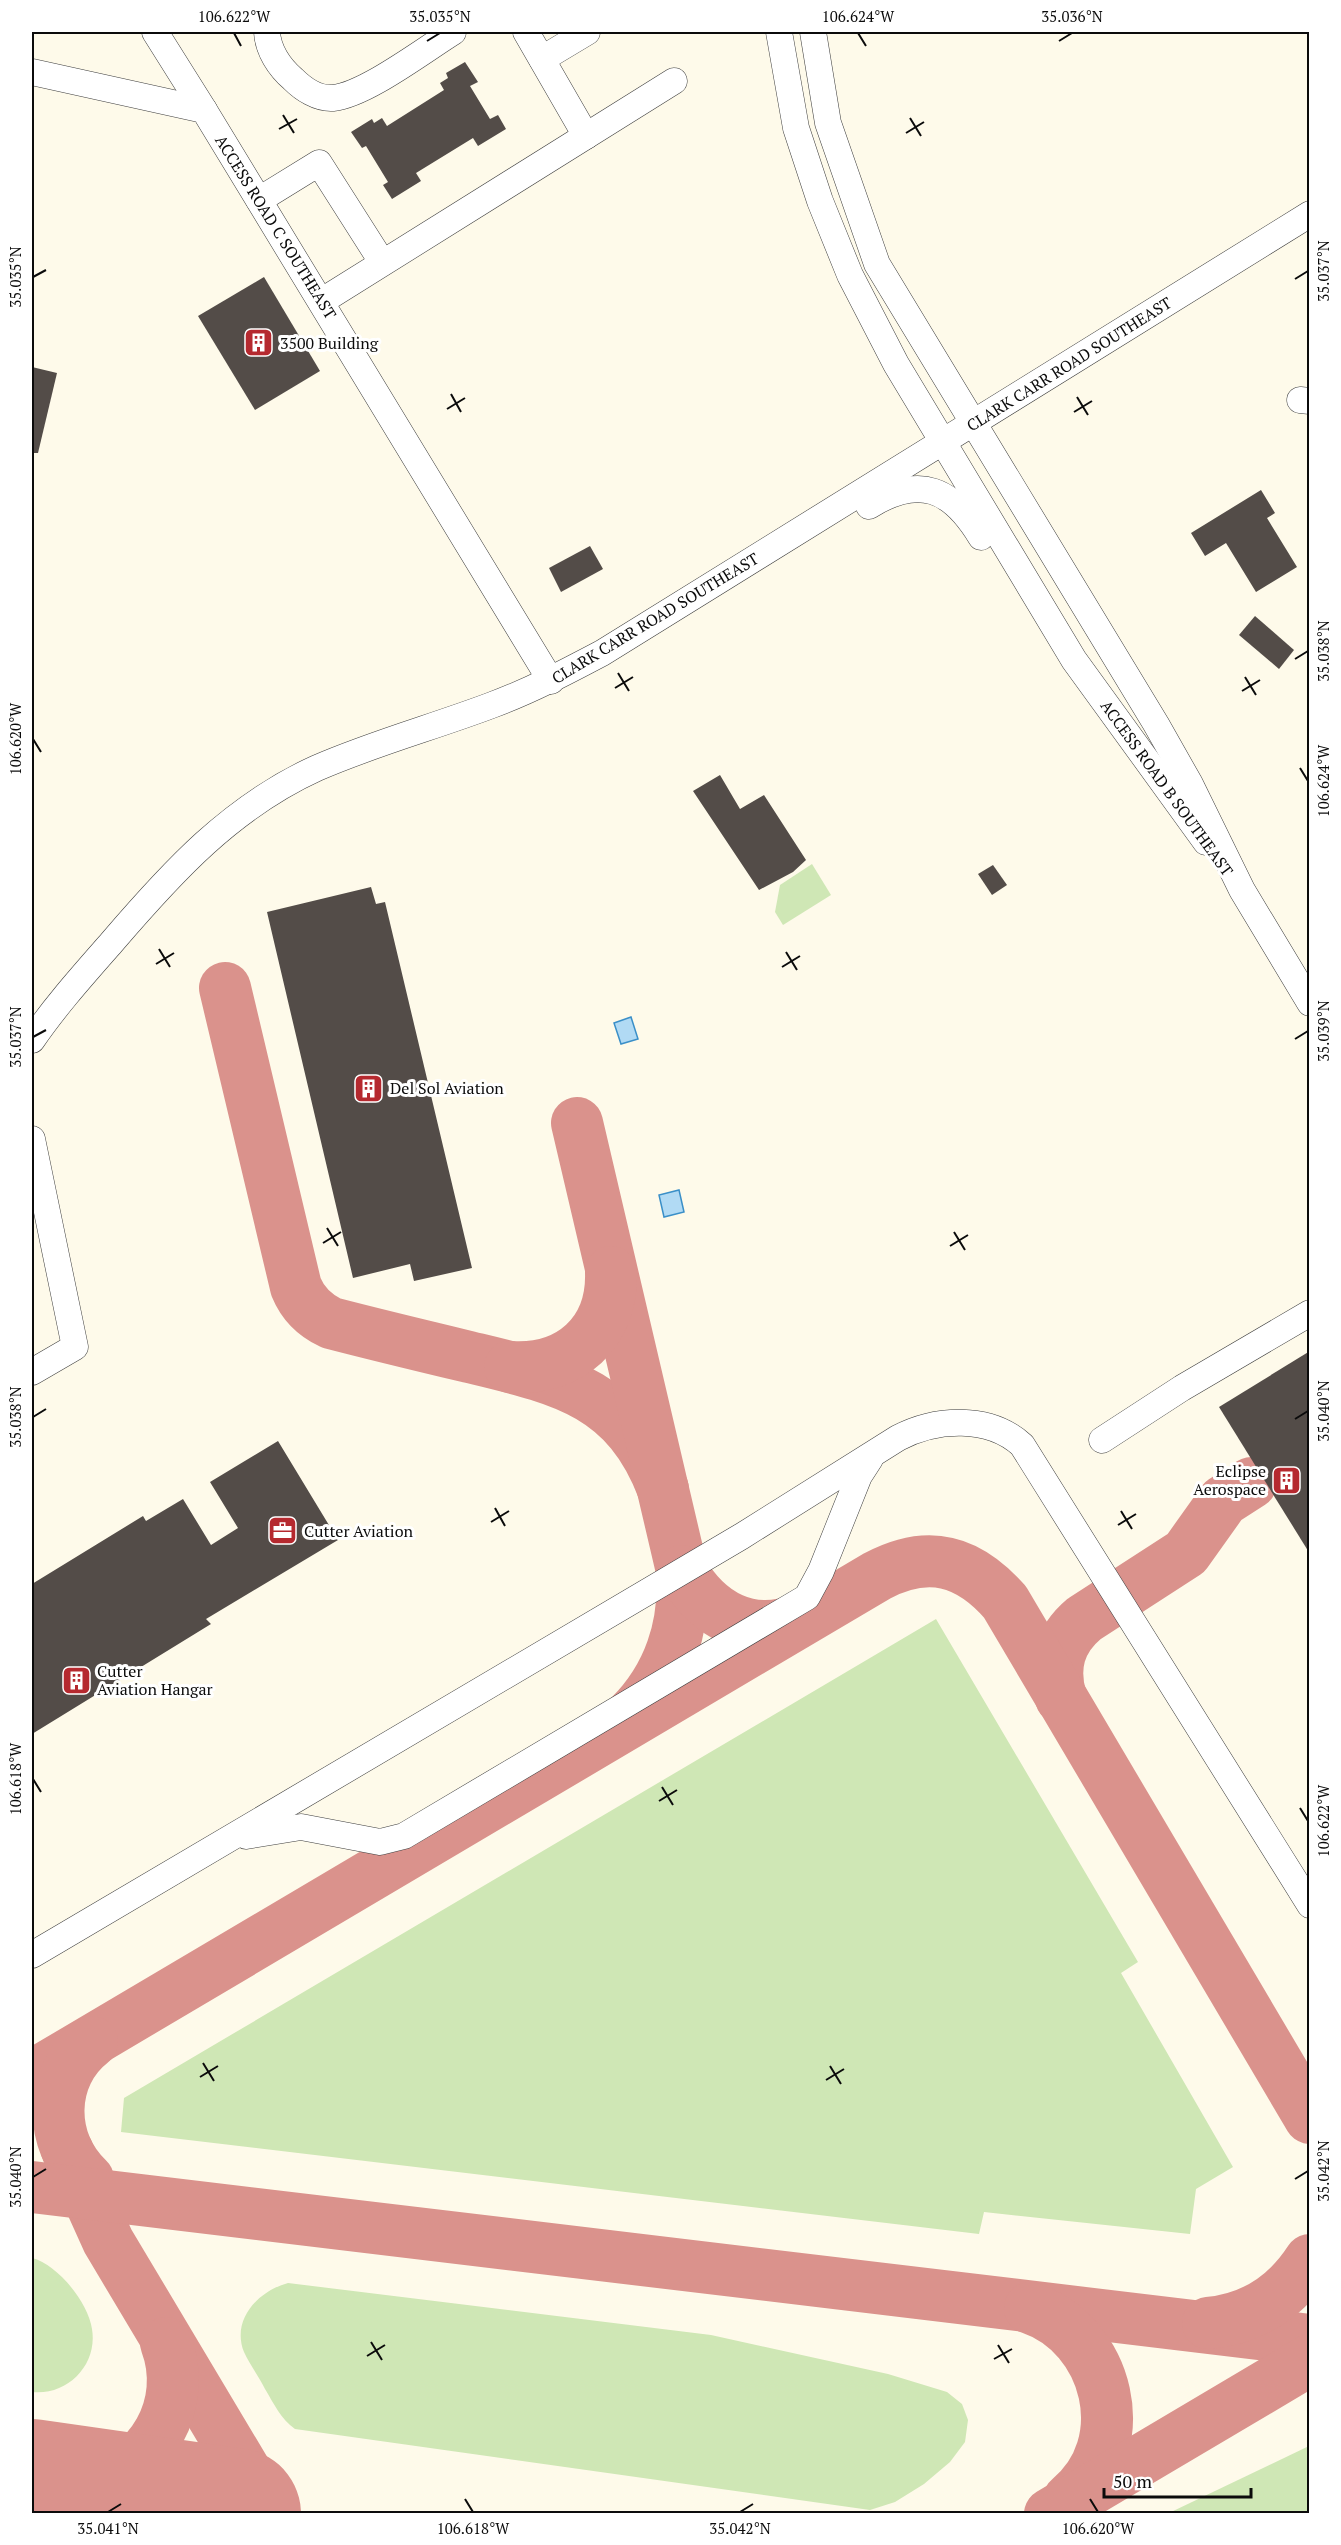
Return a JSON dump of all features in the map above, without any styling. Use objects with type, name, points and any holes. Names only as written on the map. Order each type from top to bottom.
[{"type":"street","name":"ACCESS ROAD C SOUTHEAST","points":[[155,32],[322,301],[551,681]]},
{"type":"street","points":[[267,32],[274,57],[285,72],[298,84],[320,97],[333,98],[355,93],[453,32]]},
{"type":"street","points":[[526,32],[586,136]]},
{"type":"street","points":[[542,59],[587,32]]},
{"type":"street","name":"ACCESS ROAD B SOUTHEAST","points":[[779,32],[796,128],[820,201],[846,265],[896,364],[1074,660],[1242,890]]},
{"type":"street","name":"ACCESS ROAD B SOUTHEAST","points":[[813,32],[828,123],[877,264],[1156,724],[1190,784],[1242,890]]},
{"type":"street","points":[[32,72],[204,110]]},
{"type":"street","points":[[322,301],[674,81]]},
{"type":"street","points":[[259,200],[319,163],[382,262]]},
{"type":"street","name":"CLARK CARR ROAD SOUTHEAST","points":[[32,1040],[49,1015],[162,883],[200,845],[252,804],[315,769],[363,749],[493,705],[551,681],[602,653],[1310,214]]},
{"type":"street","points":[[761,555],[798,550],[893,492],[916,489],[942,495],[966,512],[1035,625],[1074,660]]},
{"type":"street","points":[[1242,890],[1310,1003]]},
{"type":"street","points":[[32,1139],[75,1347],[32,1372]]},
{"type":"street","points":[[1102,1440],[1182,1388],[1310,1313]]},
{"type":"street","points":[[32,1955],[742,1536],[877,1452],[925,1426],[968,1423],[998,1429],[1022,1444],[1310,1905]]},
{"type":"street","points":[[200,1855],[239,1838],[301,1827],[380,1842],[404,1836],[791,1607],[807,1597],[813,1589],[859,1476],[865,1464],[877,1452]]},
{"type":"green space","points":[[812,864],[831,895],[783,925],[775,912],[780,885]]},
{"type":"green space","points":[[936,1619],[1138,1962],[1121,1973],[1233,2167],[1196,2189],[1190,2234],[984,2212],[979,2234],[121,2132],[124,2098]]},
{"type":"green space","points":[[32,2258],[51,2268],[70,2286],[84,2307],[92,2329],[93,2342],[85,2366],[68,2383],[45,2392],[32,2392]]},
{"type":"green space","points":[[288,2283],[711,2335],[888,2374],[947,2392],[962,2404],[968,2420],[965,2442],[950,2462],[924,2484],[895,2502],[870,2510],[295,2429],[275,2406],[246,2357],[241,2340],[244,2318],[250,2308],[267,2293]]},
{"type":"green space","points":[[1309,2446],[1309,2513],[1169,2513]]},
{"type":"water","points":[[631,1017],[638,1039],[621,1044],[614,1023]]},
{"type":"water","points":[[679,1190],[684,1212],[664,1217],[659,1195]]},
{"type":"building","points":[[465,62],[478,82],[470,86],[490,119],[498,115],[506,129],[478,146],[473,138],[416,173],[421,181],[392,199],[383,185],[388,182],[366,146],[362,148],[351,132],[372,119],[374,123],[382,118],[387,126],[444,90],[440,83],[448,78],[446,73]]},
{"type":"building","name":"3500 Building","points":[[264,277],[320,371],[255,410],[198,316]]},
{"type":"building","points":[[32,367],[57,373],[38,453],[32,453]]},
{"type":"building","points":[[1261,490],[1275,513],[1267,518],[1297,567],[1256,592],[1226,543],[1205,556],[1191,533]]},
{"type":"building","points":[[590,546],[603,569],[561,592],[549,568]]},
{"type":"building","points":[[1255,616],[1294,650],[1279,669],[1239,635]]},
{"type":"building","points":[[720,775],[740,809],[764,795],[806,860],[793,872],[759,890],[693,791]]},
{"type":"building","points":[[993,865],[1007,885],[992,895],[978,874]]},
{"type":"building","name":"Del Sol Aviation","points":[[371,887],[376,904],[385,902],[472,1268],[414,1281],[410,1264],[353,1278],[267,912]]},
{"type":"building","name":"Eclipse Aerospace","points":[[1310,1351],[1310,1554],[1219,1407]]},
{"type":"building","points":[[278,1441],[338,1540],[206,1619],[211,1624],[32,1734],[32,1584],[143,1516],[146,1521],[183,1499],[211,1545],[238,1528],[210,1482]]},
{"type":"taxiway","points":[[225,988],[296,1287],[306,1304],[314,1313],[331,1323],[532,1373],[586,1395],[609,1410],[630,1431],[648,1456],[663,1489]]},
{"type":"taxiway","points":[[577,1123],[682,1571],[681,1611],[672,1649],[655,1685],[630,1716]]},
{"type":"taxiway","points":[[510,1367],[532,1367],[551,1362],[569,1355],[584,1344],[596,1330],[604,1313],[610,1294],[611,1272]]},
{"type":"taxiway","points":[[1061,1698],[1058,1687],[1058,1665],[1063,1645],[1075,1627],[1186,1553],[1223,1501],[1251,1483]]},
{"type":"taxiway","points":[[32,2076],[877,1576],[913,1563],[930,1561],[962,1568],[977,1576],[1005,1602],[1310,2118]]},
{"type":"taxiway","points":[[682,1571],[704,1600],[732,1619],[764,1626],[800,1619]]},
{"type":"taxiway","points":[[88,2179],[75,2164],[66,2147],[60,2128],[58,2109],[67,2073],[78,2056],[92,2042]]},
{"type":"taxiway","points":[[67,2150],[108,2241],[271,2514]]},
{"type":"taxiway","points":[[32,2187],[1310,2340]]},
{"type":"taxiway","points":[[1208,2323],[1239,2317],[1266,2304],[1290,2285],[1310,2260]]},
{"type":"taxiway","points":[[1030,2308],[1057,2322],[1079,2342],[1095,2366],[1104,2393],[1107,2422],[1102,2450],[1090,2476],[1069,2499]]},
{"type":"taxiway","points":[[32,2482],[87,2484],[110,2476],[130,2465],[147,2449],[160,2431],[168,2411],[172,2389],[172,2366],[166,2343]]},
{"type":"taxiway","points":[[1050,2514],[1310,2360]]},
{"type":"taxiway","points":[[68,2491],[207,2514]]},
{"type":"runway","points":[[32,2485],[235,2514]]},
{"type":"place","name":"3500 Building","points":[[259,343]]},
{"type":"place","name":"Del Sol Aviation","points":[[369,1088]]},
{"type":"place","name":"Eclipse Aerospace","points":[[1287,1480]]},
{"type":"place","name":"Cutter Aviation","points":[[283,1531]]},
{"type":"place","name":"Cutter Aviation Hangar","points":[[76,1680]]}]
